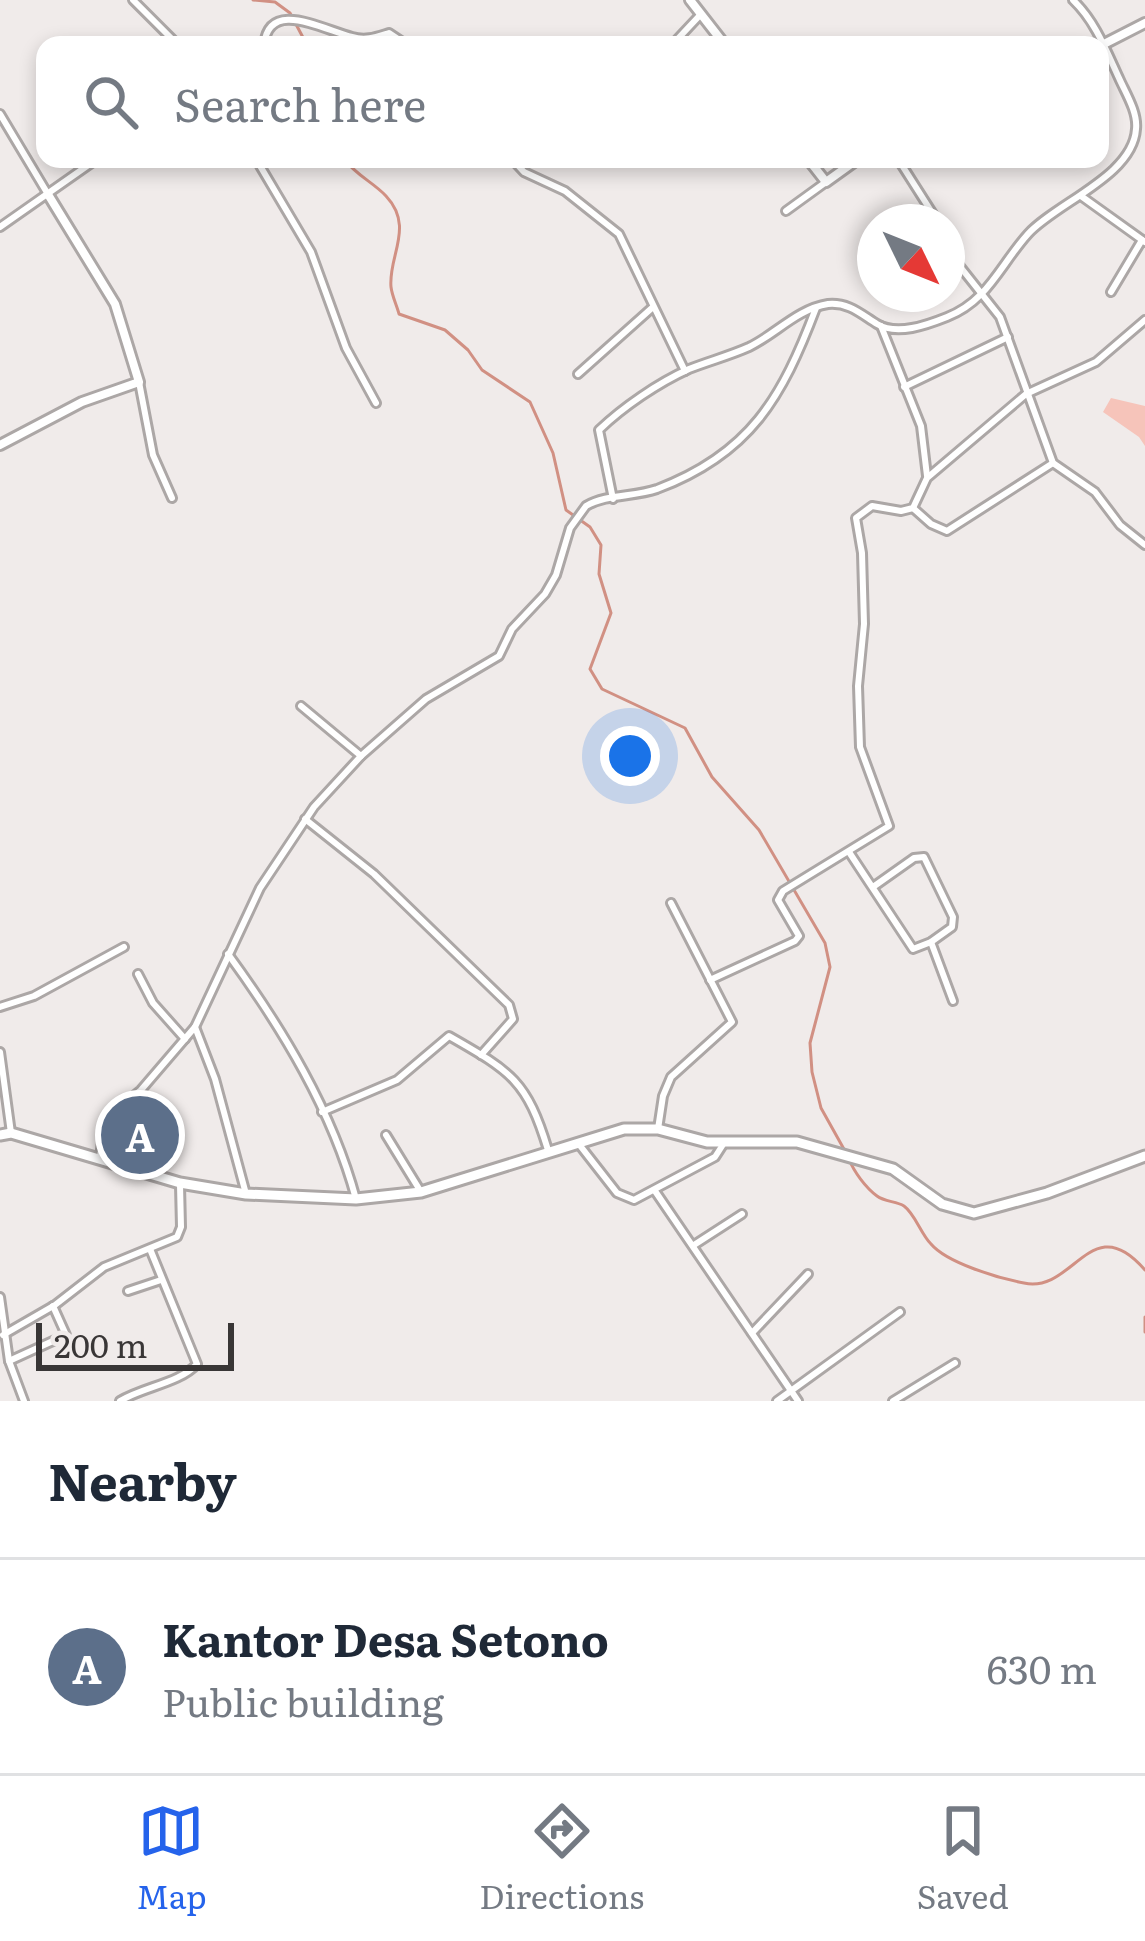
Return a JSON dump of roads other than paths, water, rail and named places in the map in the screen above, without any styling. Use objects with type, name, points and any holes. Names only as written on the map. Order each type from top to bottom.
[{"type":"main road","points":[[6,1134],[100,1156],[180,1183],[246,1194],[356,1199],[422,1192],[630,1128],[658,1129],[694,1141],[785,1141],[829,1151],[902,1173],[943,1204],[974,1213],[1145,1156]]},
{"type":"street","points":[[133,0],[169,36]]},
{"type":"street","points":[[1072,0],[1096,36]]},
{"type":"street","points":[[694,1],[718,36]]},
{"type":"street","points":[[304,8],[347,36]]},
{"type":"street","points":[[680,36],[701,14]]},
{"type":"street","points":[[265,36],[271,15]]},
{"type":"street","points":[[1109,41],[1145,23]]},
{"type":"street","points":[[614,499],[599,430],[685,371],[754,344],[782,323],[815,308],[843,304],[880,326],[914,328],[946,318],[984,295],[1028,234],[1082,196],[1126,155],[1137,128],[1109,60]]},
{"type":"street","points":[[0,114],[115,304],[139,382],[153,455],[172,498]]},
{"type":"street","points":[[0,227],[85,168]]},
{"type":"street","points":[[261,168],[310,252],[346,348],[376,403]]},
{"type":"street","points":[[520,168],[566,191],[612,226],[625,242],[685,371]]},
{"type":"street","points":[[815,168],[826,182]]},
{"type":"street","points":[[786,211],[845,168]]},
{"type":"street","points":[[904,168],[927,204]]},
{"type":"street","points":[[1082,196],[1144,241],[1111,292]]},
{"type":"street","points":[[965,272],[995,307],[1053,463],[1095,492],[1120,525],[1145,545]]},
{"type":"street","points":[[578,374],[653,307]]},
{"type":"street","points":[[100,1156],[107,1121],[195,1027],[260,888],[305,819],[361,756],[426,699],[499,656],[512,629],[545,595],[578,513],[594,501],[631,498],[688,476],[746,437],[786,374],[815,308]]},
{"type":"street","points":[[914,508],[927,478],[1026,394],[1096,362],[1145,320]]},
{"type":"street","points":[[880,326],[921,426],[927,478]]},
{"type":"street","points":[[904,387],[1008,337]]},
{"type":"street","points":[[0,445],[82,402],[139,382]]},
{"type":"street","points":[[914,508],[947,531],[1053,463]]},
{"type":"street","points":[[710,980],[795,941],[799,936],[780,904],[780,894],[889,824],[860,747],[858,686],[864,624],[856,518],[872,506],[901,511],[914,508]]},
{"type":"street","points":[[302,706],[361,756]]},
{"type":"street","points":[[305,819],[374,874],[410,914],[509,1005],[512,1019],[482,1055]]},
{"type":"street","points":[[849,852],[913,949],[931,942],[954,923],[924,857],[895,869],[873,887]]},
{"type":"street","points":[[658,1129],[671,1077],[732,1022],[671,903]]},
{"type":"street","points":[[931,942],[952,1001]]},
{"type":"street","points":[[0,1007],[34,996],[124,947]]},
{"type":"street","points":[[227,954],[275,1019],[338,1141],[356,1199]]},
{"type":"street","points":[[138,974],[153,1003],[185,1039]]},
{"type":"street","points":[[195,1027],[215,1079],[246,1194]]},
{"type":"street","points":[[322,1112],[397,1080],[446,1038],[511,1076],[530,1098],[550,1154]]},
{"type":"street","points":[[0,1052],[6,1134]]},
{"type":"street","points":[[386,1135],[422,1192]]},
{"type":"street","points":[[578,1143],[621,1196],[634,1200],[715,1157],[724,1143]]},
{"type":"street","points":[[3,1335],[96,1272],[180,1233],[180,1183]]},
{"type":"street","points":[[656,1191],[798,1401]]},
{"type":"street","points":[[694,1246],[742,1214]]},
{"type":"street","points":[[120,1401],[196,1367],[150,1250]]},
{"type":"street","points":[[752,1333],[808,1274]]},
{"type":"street","points":[[128,1291],[161,1280]]},
{"type":"street","points":[[0,1297],[3,1335],[24,1401]]},
{"type":"street","points":[[9,1361],[66,1335],[52,1306]]},
{"type":"street","points":[[777,1401],[900,1312]]},
{"type":"street","points":[[892,1401],[955,1363]]},
{"type":"waterway","points":[[253,0],[275,2],[290,13],[302,36]]},
{"type":"waterway","points":[[352,168],[386,196],[399,219],[391,275],[399,314],[445,330],[482,370],[530,402],[553,453],[566,510],[590,527],[601,545],[599,574],[611,613],[590,669],[602,689],[685,728],[712,777],[759,830],[825,943],[830,967],[810,1043],[812,1072],[821,1108],[845,1151]]},
{"type":"waterway","points":[[849,1159],[873,1193],[901,1204],[939,1251],[974,1269],[1041,1283],[1096,1249],[1110,1247],[1126,1253],[1145,1270]]},
{"type":"waterway","points":[[1145,1317],[1145,1332]]},
{"type":"place","name":"Kantor Desa Setono","points":[[140,1135]]}]
